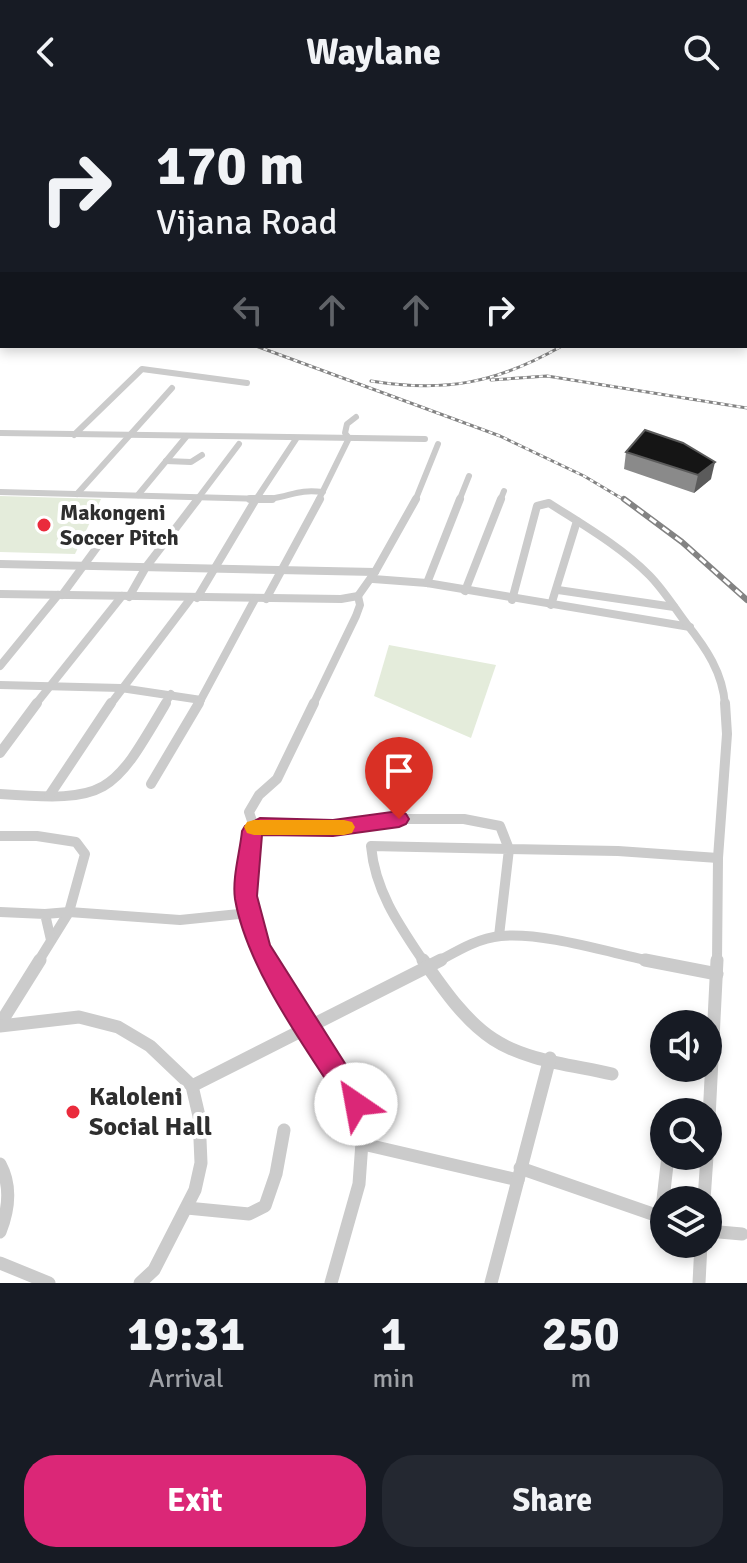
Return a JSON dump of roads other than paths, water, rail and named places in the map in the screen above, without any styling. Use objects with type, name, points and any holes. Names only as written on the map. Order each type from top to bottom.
[{"type":"street","points":[[74,435],[142,369],[247,383]]},
{"type":"street","points":[[77,494],[172,388]]},
{"type":"street","points":[[349,438],[345,433],[347,424],[356,417]]},
{"type":"street","points":[[0,433],[425,439]]},
{"type":"street","points":[[138,495],[186,437]]},
{"type":"street","points":[[266,599],[349,438]]},
{"type":"street","points":[[49,796],[121,688],[194,598],[296,439]]},
{"type":"street","points":[[0,753],[49,686],[125,596],[239,444]]},
{"type":"street","points":[[0,594],[255,599],[341,599],[358,596],[374,576],[413,505],[438,444]]},
{"type":"street","points":[[166,461],[187,462],[202,455]]},
{"type":"street","points":[[427,583],[469,476]]},
{"type":"street","points":[[0,492],[279,499],[299,489],[323,492]]},
{"type":"street","points":[[465,591],[504,491]]},
{"type":"street","points":[[512,600],[538,504],[549,503],[643,568],[690,627],[717,669],[726,699],[726,747],[718,858],[717,974],[710,1098]]},
{"type":"street","points":[[551,605],[577,521]]},
{"type":"street","points":[[0,666],[106,535]]},
{"type":"street","points":[[0,564],[374,576],[690,627]]},
{"type":"street","points":[[558,590],[674,607]]},
{"type":"street","points":[[331,1283],[355,1197],[363,1129],[356,1104],[259,947],[246,896],[254,827],[249,812],[259,795],[277,779],[356,616],[360,605],[358,596]]},
{"type":"street","points":[[151,784],[248,618],[255,599]]},
{"type":"street","points":[[0,685],[121,688],[201,700]]},
{"type":"street","points":[[0,794],[49,796],[86,793],[116,779],[171,694]]},
{"type":"street","points":[[254,827],[333,828],[399,819],[464,819],[500,826],[509,849],[499,936]]},
{"type":"street","points":[[0,836],[37,836],[80,845],[85,854],[69,912],[0,1025]]},
{"type":"street","points":[[612,1074],[516,1049],[492,1039],[475,1025],[429,968],[381,893],[374,876],[371,846],[618,851],[718,858]]},
{"type":"street","points":[[0,912],[69,912],[180,920],[249,913]]},
{"type":"street","points":[[45,914],[51,940]]},
{"type":"street","points":[[192,1086],[478,941],[499,936],[526,936],[717,974]]},
{"type":"street","points":[[0,1025],[79,1017],[118,1027],[150,1046],[192,1086],[199,1116],[201,1163],[187,1208],[154,1270],[140,1283]]},
{"type":"street","points":[[491,1283],[550,1058]]},
{"type":"street","points":[[187,1208],[249,1214],[265,1206],[276,1174],[284,1130]]},
{"type":"street","points":[[363,1144],[519,1174],[650,1213]]},
{"type":"street","points":[[0,1164],[3,1167],[7,1215],[0,1232]]},
{"type":"street","points":[[722,1232],[742,1234]]},
{"type":"street","points":[[699,1283],[700,1258]]},
{"type":"street","points":[[0,1263],[49,1283]]},
{"type":"railway","points":[[261,348],[500,436],[584,476],[626,501]]},
{"type":"railway","points":[[371,381],[423,386],[470,382],[515,369],[558,348]]},
{"type":"railway","points":[[491,380],[547,376],[747,408]]},
{"type":"railway","points":[[624,499],[682,542],[747,600]]},
{"type":"place","name":"Makongeni Soccer Pitch","points":[[44,525]]},
{"type":"place","name":"Kaloleni Social Hall","points":[[73,1112]]}]
